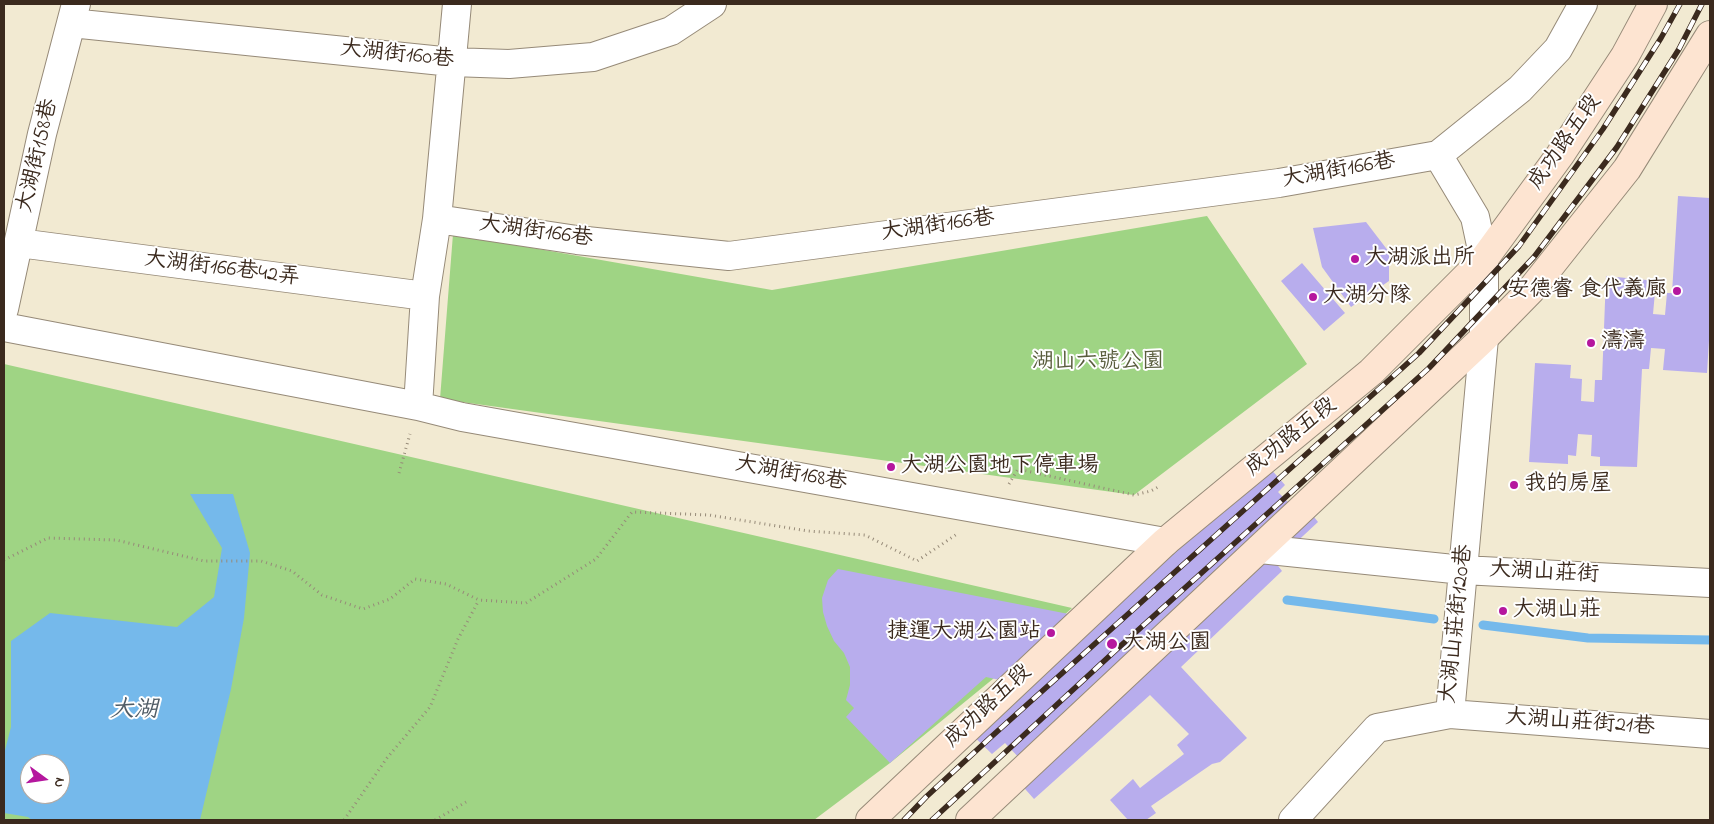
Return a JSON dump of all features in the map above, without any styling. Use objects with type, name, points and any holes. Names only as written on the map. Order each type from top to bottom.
[{"type":"main road","name":"成功路五段","points":[[870,820],[1164,542],[1371,372],[1484,259],[1560,155],[1620,64],[1653,4]]},
{"type":"main road","points":[[970,820],[1484,338],[1532,290],[1626,169],[1710,35]]},
{"type":"street","points":[[418,406],[425,296],[437,219],[457,4]]},
{"type":"street","name":"大湖街160巷","points":[[73,13],[452,62],[509,64],[593,57],[672,31],[712,4]]},
{"type":"street","points":[[1438,155],[1520,88],[1558,49],[1583,4]]},
{"type":"street","name":"大湖街158巷","points":[[4,309],[42,134],[73,13]]},
{"type":"street","name":"大湖街166巷","points":[[437,219],[577,240],[729,256],[1279,183],[1438,155]]},
{"type":"street","name":"大湖山莊街120巷","points":[[1294,820],[1377,728],[1450,714],[1484,338],[1484,259],[1475,217],[1438,155]]},
{"type":"street","name":"大湖街166巷42弄","points":[[19,243],[425,296]]},
{"type":"street","name":"大湖街168巷","points":[[4,327],[462,416],[1164,542]]},
{"type":"street","name":"大湖山莊街","points":[[1260,548],[1463,570],[1710,583]]},
{"type":"street","name":"大湖山莊街21巷","points":[[1450,714],[1710,734]]},
{"type":"path","points":[[399,473],[418,406]]},
{"type":"path","points":[[4,560],[48,538],[116,540],[204,561],[260,561],[292,571],[322,595],[362,609],[390,599],[415,580],[446,584],[479,600],[526,603],[596,559],[632,512],[709,515],[808,531],[865,535],[916,561],[992,510],[1018,469],[1134,496],[1151,492],[1158,487]]},
{"type":"path","points":[[344,820],[388,758],[430,707],[458,639],[479,600]]},
{"type":"path","points":[[435,820],[466,802]]},
{"type":"green space","name":"湖山六號公園","points":[[1207,216],[1307,364],[1134,495],[440,399],[453,234],[772,290]]},
{"type":"green space","name":"大湖公園","points":[[4,364],[1072,608],[999,674],[890,763],[814,820],[4,820]]},
{"type":"water","name":"大湖","points":[[190,494],[233,494],[250,553],[244,618],[231,689],[200,820],[32,820],[28,817],[4,813],[4,754],[11,727],[11,641],[50,613],[177,627],[214,597],[222,548]]},
{"type":"building","points":[[1678,196],[1710,198],[1710,324],[1707,373],[1663,370],[1665,349],[1651,348],[1649,369],[1642,369],[1637,467],[1600,466],[1600,457],[1591,456],[1592,435],[1578,434],[1576,456],[1568,455],[1568,464],[1529,462],[1535,363],[1571,365],[1570,378],[1582,379],[1581,401],[1594,402],[1595,380],[1602,380],[1606,276],[1647,280],[1646,292],[1655,292],[1653,314],[1665,315],[1667,293],[1672,293]]},
{"type":"building","name":"大湖派出所","points":[[1366,222],[1389,252],[1389,281],[1351,307],[1322,267],[1313,228]]},
{"type":"building","name":"大湖分隊","points":[[1302,263],[1345,313],[1324,331],[1281,281]]},
{"type":"building","points":[[1268,466],[1285,485],[1278,492],[1291,505],[1299,498],[1318,522],[1275,562],[1282,571],[1181,667],[1247,738],[1220,762],[1212,764],[1151,806],[1156,813],[1146,820],[1128,820],[1110,800],[1133,779],[1140,788],[1184,754],[1177,745],[1189,734],[1150,695],[1034,799],[1010,772],[1022,761],[1005,743],[992,754],[965,728],[1004,681],[986,677],[890,763],[846,717],[854,708],[846,700],[850,685],[850,667],[844,653],[834,641],[827,626],[822,598],[828,580],[838,569],[1084,617]]},
{"type":"waterway","points":[[1287,600],[1434,619]]},
{"type":"waterway","points":[[1483,625],[1588,638],[1710,640]]},
{"type":"railway","points":[[904,820],[991,737],[1419,353],[1519,246],[1603,129],[1661,38],[1680,4]]},
{"type":"railway","points":[[932,820],[1116,650],[1429,368],[1534,257],[1617,147],[1679,49],[1702,4]]},
{"type":"place","name":"大湖派出所","points":[[1355,259]]},
{"type":"place","name":"安德睿 食代義廊","points":[[1677,291]]},
{"type":"place","name":"大湖分隊","points":[[1313,297]]},
{"type":"place","name":"濤濤","points":[[1591,343]]},
{"type":"place","name":"大湖公園地下停車場","points":[[891,467]]},
{"type":"place","name":"我的房屋","points":[[1514,485]]},
{"type":"place","name":"大湖山莊","points":[[1503,611]]},
{"type":"place","name":"捷運大湖公園站","points":[[1051,633]]},
{"type":"place","name":"大湖公園","points":[[1112,644]]}]
